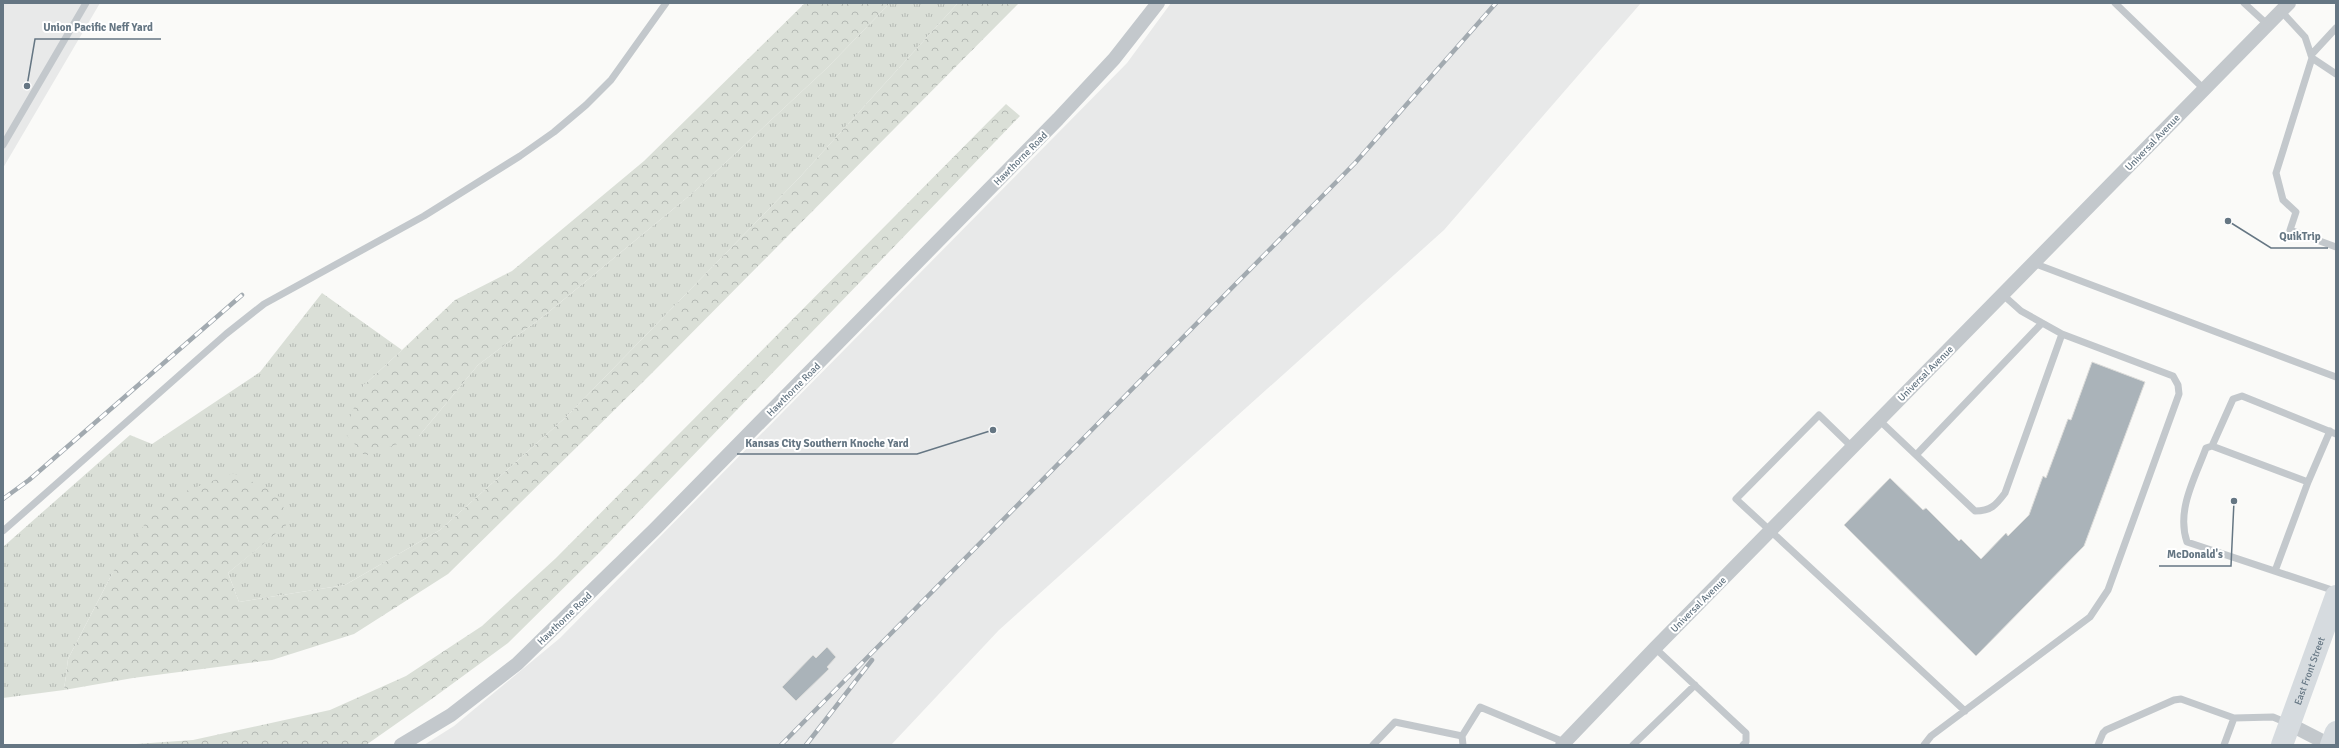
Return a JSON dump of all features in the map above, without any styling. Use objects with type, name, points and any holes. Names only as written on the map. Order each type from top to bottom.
[{"type":"main road","name":"East Front Street","points":[[2282,745],[2336,596]]},
{"type":"main road","points":[[2331,745],[2336,732]]},
{"type":"street","name":"Hawthorne Road","points":[[401,745],[451,715],[517,664],[1058,119],[1114,59],[1158,3]]},
{"type":"street","name":"Universal Avenue","points":[[1563,744],[1655,648],[2285,7]]},
{"type":"street","points":[[2289,724],[2331,745]]},
{"type":"lane","points":[[3,145],[86,3]]},
{"type":"lane","points":[[3,531],[226,334],[264,304],[424,216],[520,156],[554,132],[586,105],[611,80],[666,3]]},
{"type":"lane","points":[[2115,3],[2204,89]]},
{"type":"lane","points":[[2244,3],[2268,25]]},
{"type":"lane","points":[[2285,7],[2305,37],[2311,56],[2336,74]]},
{"type":"lane","points":[[2336,28],[2311,56],[2276,173],[2282,200],[2296,212],[2290,230],[2336,247]]},
{"type":"lane","points":[[2034,263],[2336,377]]},
{"type":"lane","points":[[1924,745],[1931,736],[2090,617],[2108,590],[2179,394],[2178,385],[2173,376],[2062,334],[2021,311],[2002,294]]},
{"type":"lane","points":[[1916,455],[2042,323]]},
{"type":"lane","points":[[1879,420],[1976,511],[1986,511],[1994,507],[2005,494],[2062,334]]},
{"type":"lane","points":[[2212,446],[2233,399],[2242,396],[2333,433],[2308,482],[2275,571]]},
{"type":"lane","points":[[1852,447],[1819,415],[1736,499],[1965,711]]},
{"type":"lane","points":[[2308,482],[2212,446],[2206,448],[2184,506],[2183,532],[2187,542],[2336,592]]},
{"type":"lane","points":[[1655,648],[1746,733],[1746,742],[1743,745]]},
{"type":"lane","points":[[1633,745],[1695,685]]},
{"type":"lane","points":[[2098,745],[2103,733],[2106,730],[2174,700],[2188,700],[2234,718],[2273,717],[2289,724]]},
{"type":"lane","points":[[1463,745],[1462,736],[1480,707],[1563,744]]},
{"type":"lane","points":[[2224,745],[2234,718]]},
{"type":"lane","points":[[1373,745],[1396,722],[1462,736]]},
{"type":"shaded area","points":[[3,3],[100,3],[3,168]]},
{"type":"shaded area","points":[[1171,3],[1641,3],[1444,230],[999,630],[891,745],[424,745],[454,726],[560,638],[1127,63]]},
{"type":"green space","points":[[805,3],[890,3],[827,68],[695,191],[545,315],[478,365],[419,436],[365,456],[344,432],[363,386],[455,300],[512,271],[644,161]]},
{"type":"green space","points":[[890,3],[958,3],[799,178],[566,417],[440,530],[345,585],[239,602],[228,573],[290,521],[113,572],[68,659],[64,690],[3,698],[3,547],[130,435],[152,444],[260,372],[322,293],[402,350],[363,386],[419,436],[478,365],[545,315],[695,191],[827,68]]},
{"type":"green space","points":[[958,3],[1019,3],[652,373],[448,574],[354,634],[272,660],[133,678],[64,690],[68,659],[113,572],[160,501],[233,473],[277,493],[290,522],[228,573],[239,602],[345,585],[440,530],[566,417],[799,178]]},
{"type":"green space","points":[[1006,104],[1020,116],[601,551],[508,643],[433,698],[366,745],[122,745],[193,740],[330,710],[406,676],[482,626],[556,558]]},
{"type":"building","points":[[2092,362],[2145,382],[2084,546],[1976,656],[1844,525],[1890,478],[1923,510],[1926,508],[1959,541],[1961,539],[1981,559],[2006,533],[2008,536],[2029,515],[2043,476],[2046,478],[2068,419],[2071,420]]},
{"type":"building","points":[[827,647],[836,657],[827,667],[829,669],[796,701],[782,687],[813,655],[816,658]]},
{"type":"railway","points":[[781,745],[1355,163],[1496,3]]},
{"type":"railway","points":[[3,499],[29,480],[242,295]]},
{"type":"railway","points":[[806,745],[872,660]]},
{"type":"place","name":"Union Pacific Neff Yard","points":[[27,86]]},
{"type":"place","name":"QuikTrip","points":[[2228,221]]},
{"type":"place","name":"Kansas City Southern Knoche Yard","points":[[993,430]]},
{"type":"place","name":"McDonald's","points":[[2234,501]]}]
